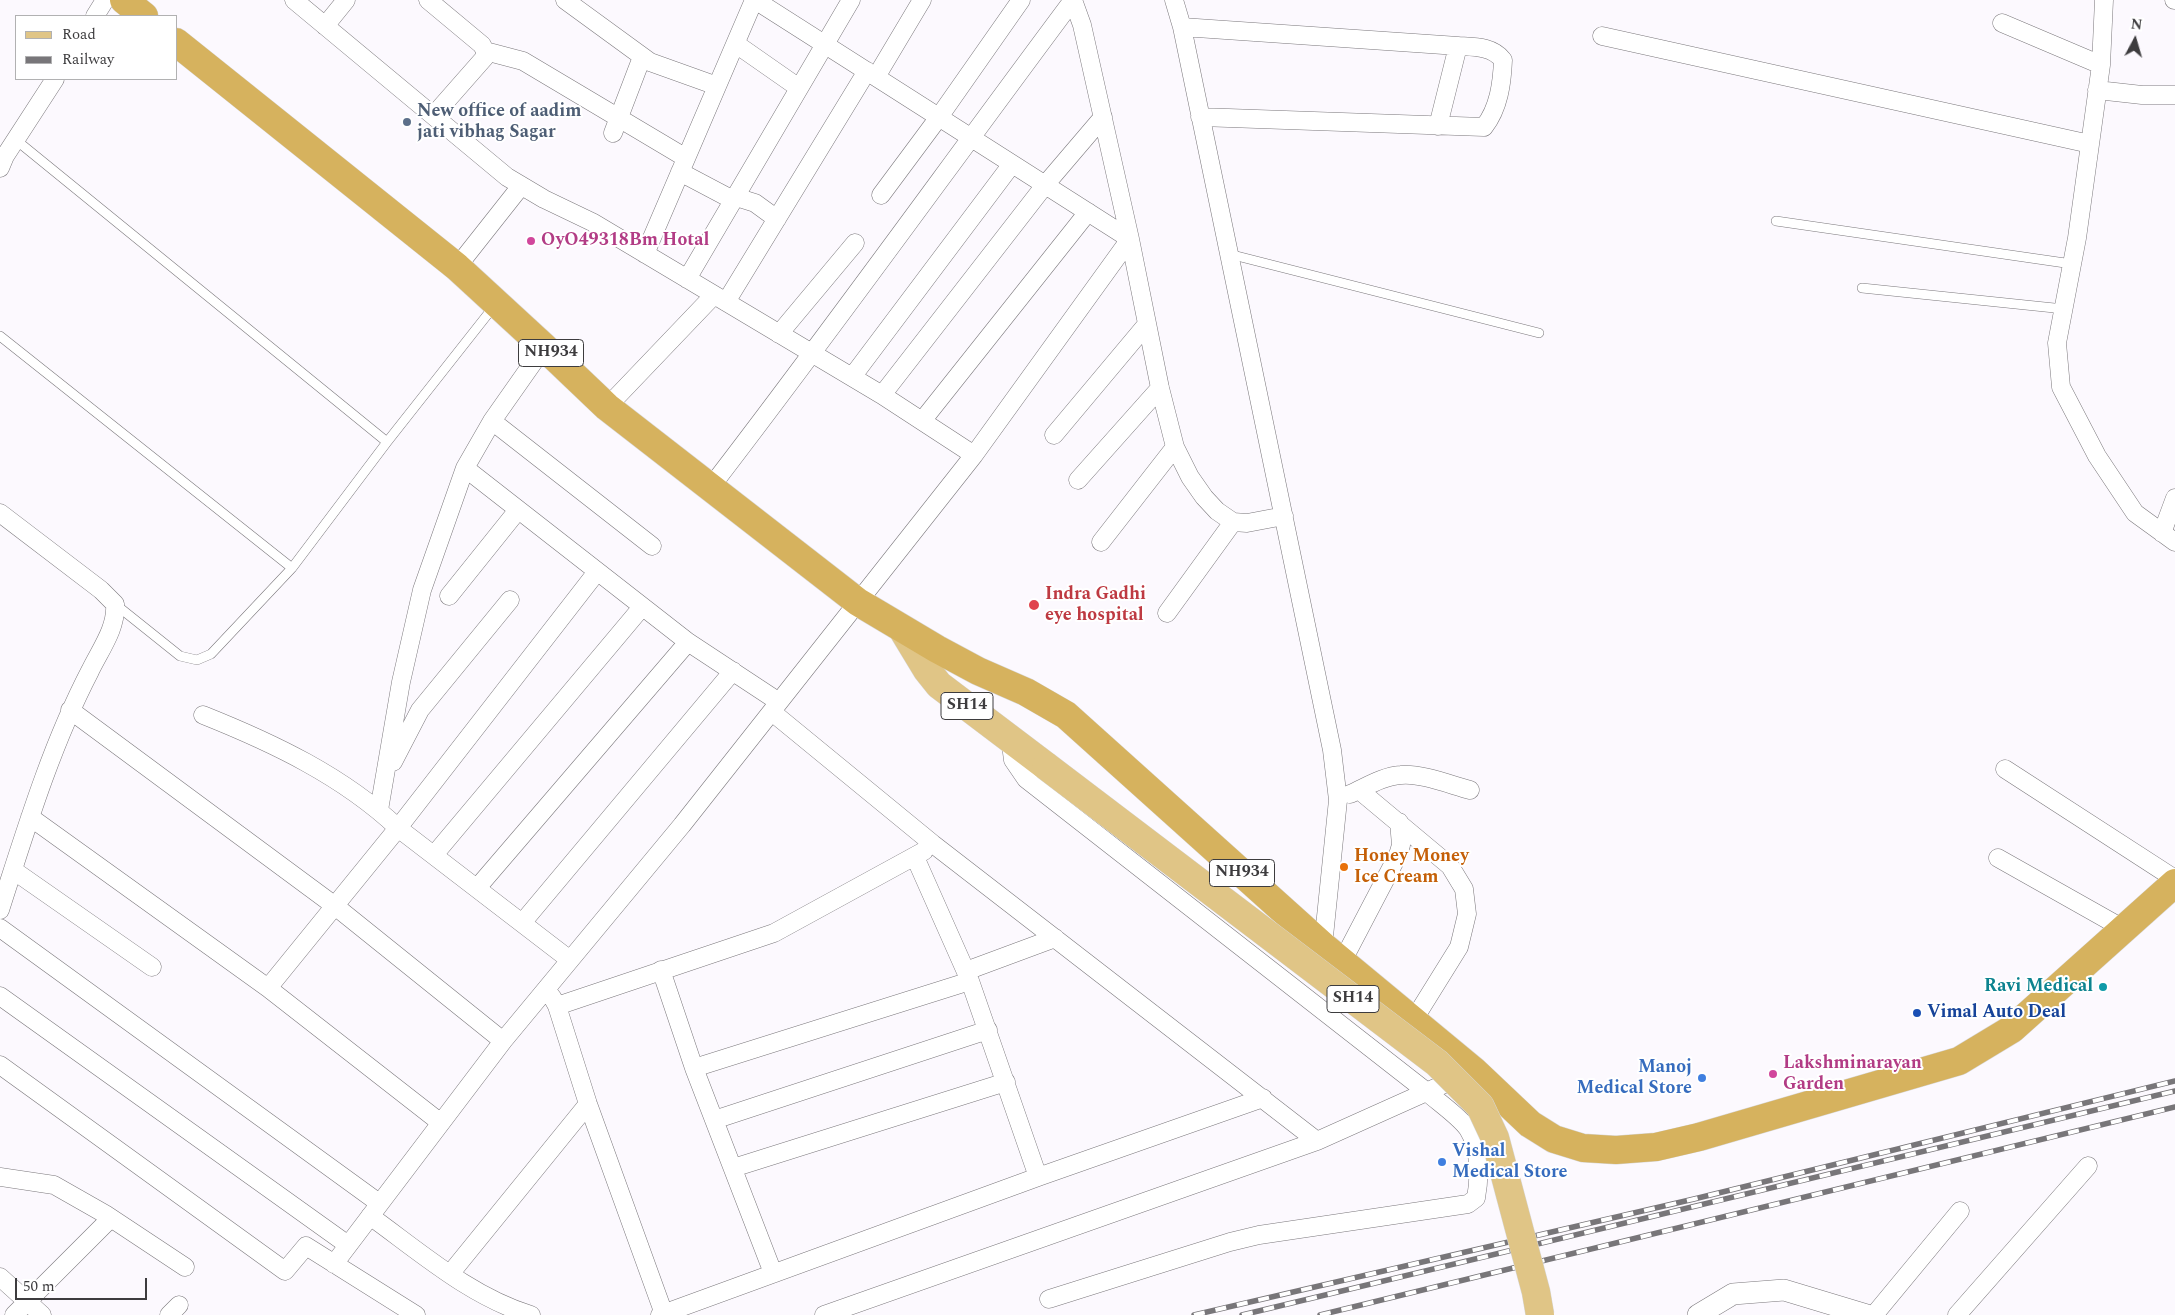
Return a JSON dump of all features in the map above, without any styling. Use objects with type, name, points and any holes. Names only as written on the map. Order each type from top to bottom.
[{"type":"highway","points":[[124,0],[143,15]]},
{"type":"highway","name":"NH934","points":[[178,44],[457,268],[544,347],[606,408],[858,602],[904,632],[978,671],[1026,692],[1066,715],[1333,954],[1474,1071],[1530,1124],[1554,1139],[1583,1148],[1616,1150],[1656,1147],[1699,1137],[1959,1061],[2012,1029],[2175,883]]},
{"type":"main road","name":"SH14","points":[[904,632],[926,670],[939,685],[1010,737],[1437,1063],[1480,1106],[1495,1138],[1540,1315]]},
{"type":"street","points":[[96,15],[105,0]]},
{"type":"street","points":[[294,0],[507,177],[592,222],[720,298],[882,395],[974,455]]},
{"type":"street","points":[[325,26],[346,0]]},
{"type":"street","points":[[428,0],[482,45],[485,51],[485,57],[434,115]]},
{"type":"street","points":[[565,0],[650,62],[717,86]]},
{"type":"street","points":[[645,254],[754,0],[1130,239]]},
{"type":"street","points":[[687,279],[851,0]]},
{"type":"street","points":[[606,408],[720,298],[777,219],[871,74],[922,0]]},
{"type":"street","points":[[881,195],[939,117],[1021,0]]},
{"type":"street","points":[[1073,0],[1082,25],[1103,117],[1160,388],[1175,447],[1190,477],[1204,498],[1217,511],[1233,522],[1247,524],[1284,516]]},
{"type":"street","points":[[710,488],[813,354],[970,137],[1073,0]]},
{"type":"street","points":[[1174,0],[1182,28],[1332,750],[1338,800],[1333,954]]},
{"type":"street","points":[[2104,0],[2098,90],[2072,264],[2057,343],[2061,387],[2097,456],[2135,513],[2168,537],[2175,498]]},
{"type":"street","points":[[2002,23],[2101,65]]},
{"type":"street","points":[[1182,28],[1491,49],[1498,53],[1503,60],[1501,86],[1490,119],[1484,127],[1200,117]]},
{"type":"street","points":[[1602,36],[2090,144]]},
{"type":"street","points":[[736,44],[799,88]]},
{"type":"street","points":[[1438,126],[1458,46]]},
{"type":"street","points":[[485,51],[523,61],[616,125],[684,165],[733,200]]},
{"type":"street","points":[[616,125],[642,57]]},
{"type":"street","points":[[2,159],[54,80]]},
{"type":"street","points":[[2098,90],[2142,95],[2175,94]]},
{"type":"street","points":[[882,395],[1045,185],[1103,117]]},
{"type":"street","points":[[852,377],[1012,164]]},
{"type":"street","points":[[457,268],[522,186]]},
{"type":"street","points":[[733,200],[736,197],[754,203],[777,219]]},
{"type":"street","points":[[922,421],[1088,212]]},
{"type":"street","points":[[334,1264],[503,1041],[682,825],[974,455],[1130,239]]},
{"type":"street","points":[[779,334],[855,244]]},
{"type":"street","points":[[1054,435],[1148,324]]},
{"type":"street","points":[[379,810],[401,682],[422,590],[465,468],[492,420],[544,347]]},
{"type":"street","points":[[1078,480],[1160,388]]},
{"type":"street","points":[[492,420],[652,546]]},
{"type":"street","points":[[1101,542],[1175,447]]},
{"type":"street","points":[[465,468],[596,573],[688,642],[733,671],[933,844],[1317,1141]]},
{"type":"street","points":[[449,596],[518,510]]},
{"type":"street","points":[[0,513],[101,590],[115,604],[116,615],[110,631],[70,710],[30,817],[13,870],[3,891],[0,910]]},
{"type":"street","points":[[1167,613],[1233,522]]},
{"type":"street","points":[[268,988],[398,828],[596,573]]},
{"type":"street","points":[[385,778],[420,710],[510,600]]},
{"type":"street","points":[[434,855],[642,607]]},
{"type":"street","points":[[477,888],[688,642]]},
{"type":"street","points":[[522,923],[733,671]]},
{"type":"street","points":[[70,710],[335,906],[503,1041]]},
{"type":"street","points":[[203,715],[256,736],[306,762],[379,810],[398,828],[570,960]]},
{"type":"street","points":[[1010,737],[1013,760],[1026,779],[1426,1092],[1467,1127],[1476,1144],[1479,1184],[1476,1198],[1468,1204],[1259,1235],[1230,1242],[1049,1299]]},
{"type":"street","points":[[2005,769],[2175,879]]},
{"type":"street","points":[[1338,800],[1383,779],[1402,774],[1418,776],[1470,790]]},
{"type":"street","points":[[1359,790],[1450,866],[1464,889],[1467,914],[1459,947],[1413,1021]]},
{"type":"street","points":[[30,817],[268,988],[441,1123]]},
{"type":"street","points":[[1333,954],[1398,855],[1401,845],[1399,822]]},
{"type":"street","points":[[557,1006],[774,933],[915,857],[933,844]]},
{"type":"street","points":[[915,857],[968,976],[1038,1177]]},
{"type":"street","points":[[1998,858],[2124,929]]},
{"type":"street","points":[[13,870],[152,967]]},
{"type":"street","points":[[0,928],[375,1210],[450,1274],[510,1309],[530,1315]]},
{"type":"street","points":[[694,1068],[968,976],[1055,938]]},
{"type":"street","points":[[661,970],[694,1068],[773,1273]]},
{"type":"street","points":[[546,989],[557,1006],[588,1104],[662,1314],[1038,1177],[1263,1098]]},
{"type":"street","points":[[0,996],[348,1245]]},
{"type":"street","points":[[714,1120],[988,1030]]},
{"type":"street","points":[[0,1065],[285,1271],[306,1246],[416,1315]]},
{"type":"street","points":[[824,1315],[1317,1141],[1474,1071]]},
{"type":"street","points":[[733,1168],[1006,1082]]},
{"type":"street","points":[[450,1274],[588,1104]]},
{"type":"street","points":[[1958,1315],[2088,1166]]},
{"type":"street","points":[[0,1176],[54,1185],[110,1218],[185,1267]]},
{"type":"street","points":[[1874,1315],[1960,1211]]},
{"type":"street","points":[[14,1315],[110,1218]]},
{"type":"street","points":[[0,1277],[42,1315]]},
{"type":"street","points":[[1698,1315],[1733,1294],[1784,1290],[1867,1315]]},
{"type":"lane","points":[[16,140],[387,442]]},
{"type":"lane","points":[[1776,221],[2072,264]]},
{"type":"lane","points":[[1229,254],[1539,333]]},
{"type":"lane","points":[[1862,288],[2064,309]]},
{"type":"lane","points":[[115,604],[180,656],[197,660],[211,654],[292,568],[387,442],[497,303]]},
{"type":"lane","points":[[0,336],[292,568]]},
{"type":"railway","points":[[1194,1315],[1694,1199],[2175,1081]]},
{"type":"railway","points":[[1242,1315],[2175,1091]]},
{"type":"railway","points":[[1320,1315],[2175,1107]]},
{"type":"place","name":"New office of aadim jati vibhag Sagar","points":[[407,122]]},
{"type":"place","name":"OyO49318Bm Hotal","points":[[531,241]]},
{"type":"place","name":"Indra Gadhi eye hospital","points":[[1034,605]]},
{"type":"place","name":"Honey Money Ice Cream","points":[[1344,867]]},
{"type":"place","name":"Ravi Medical","points":[[2103,987]]},
{"type":"place","name":"Vimal Auto Deal","points":[[1917,1013]]},
{"type":"place","name":"Lakshminarayan Garden","points":[[1773,1074]]},
{"type":"place","name":"Manoj Medical Store","points":[[1702,1078]]},
{"type":"place","name":"Vishal Medical Store","points":[[1442,1162]]}]
